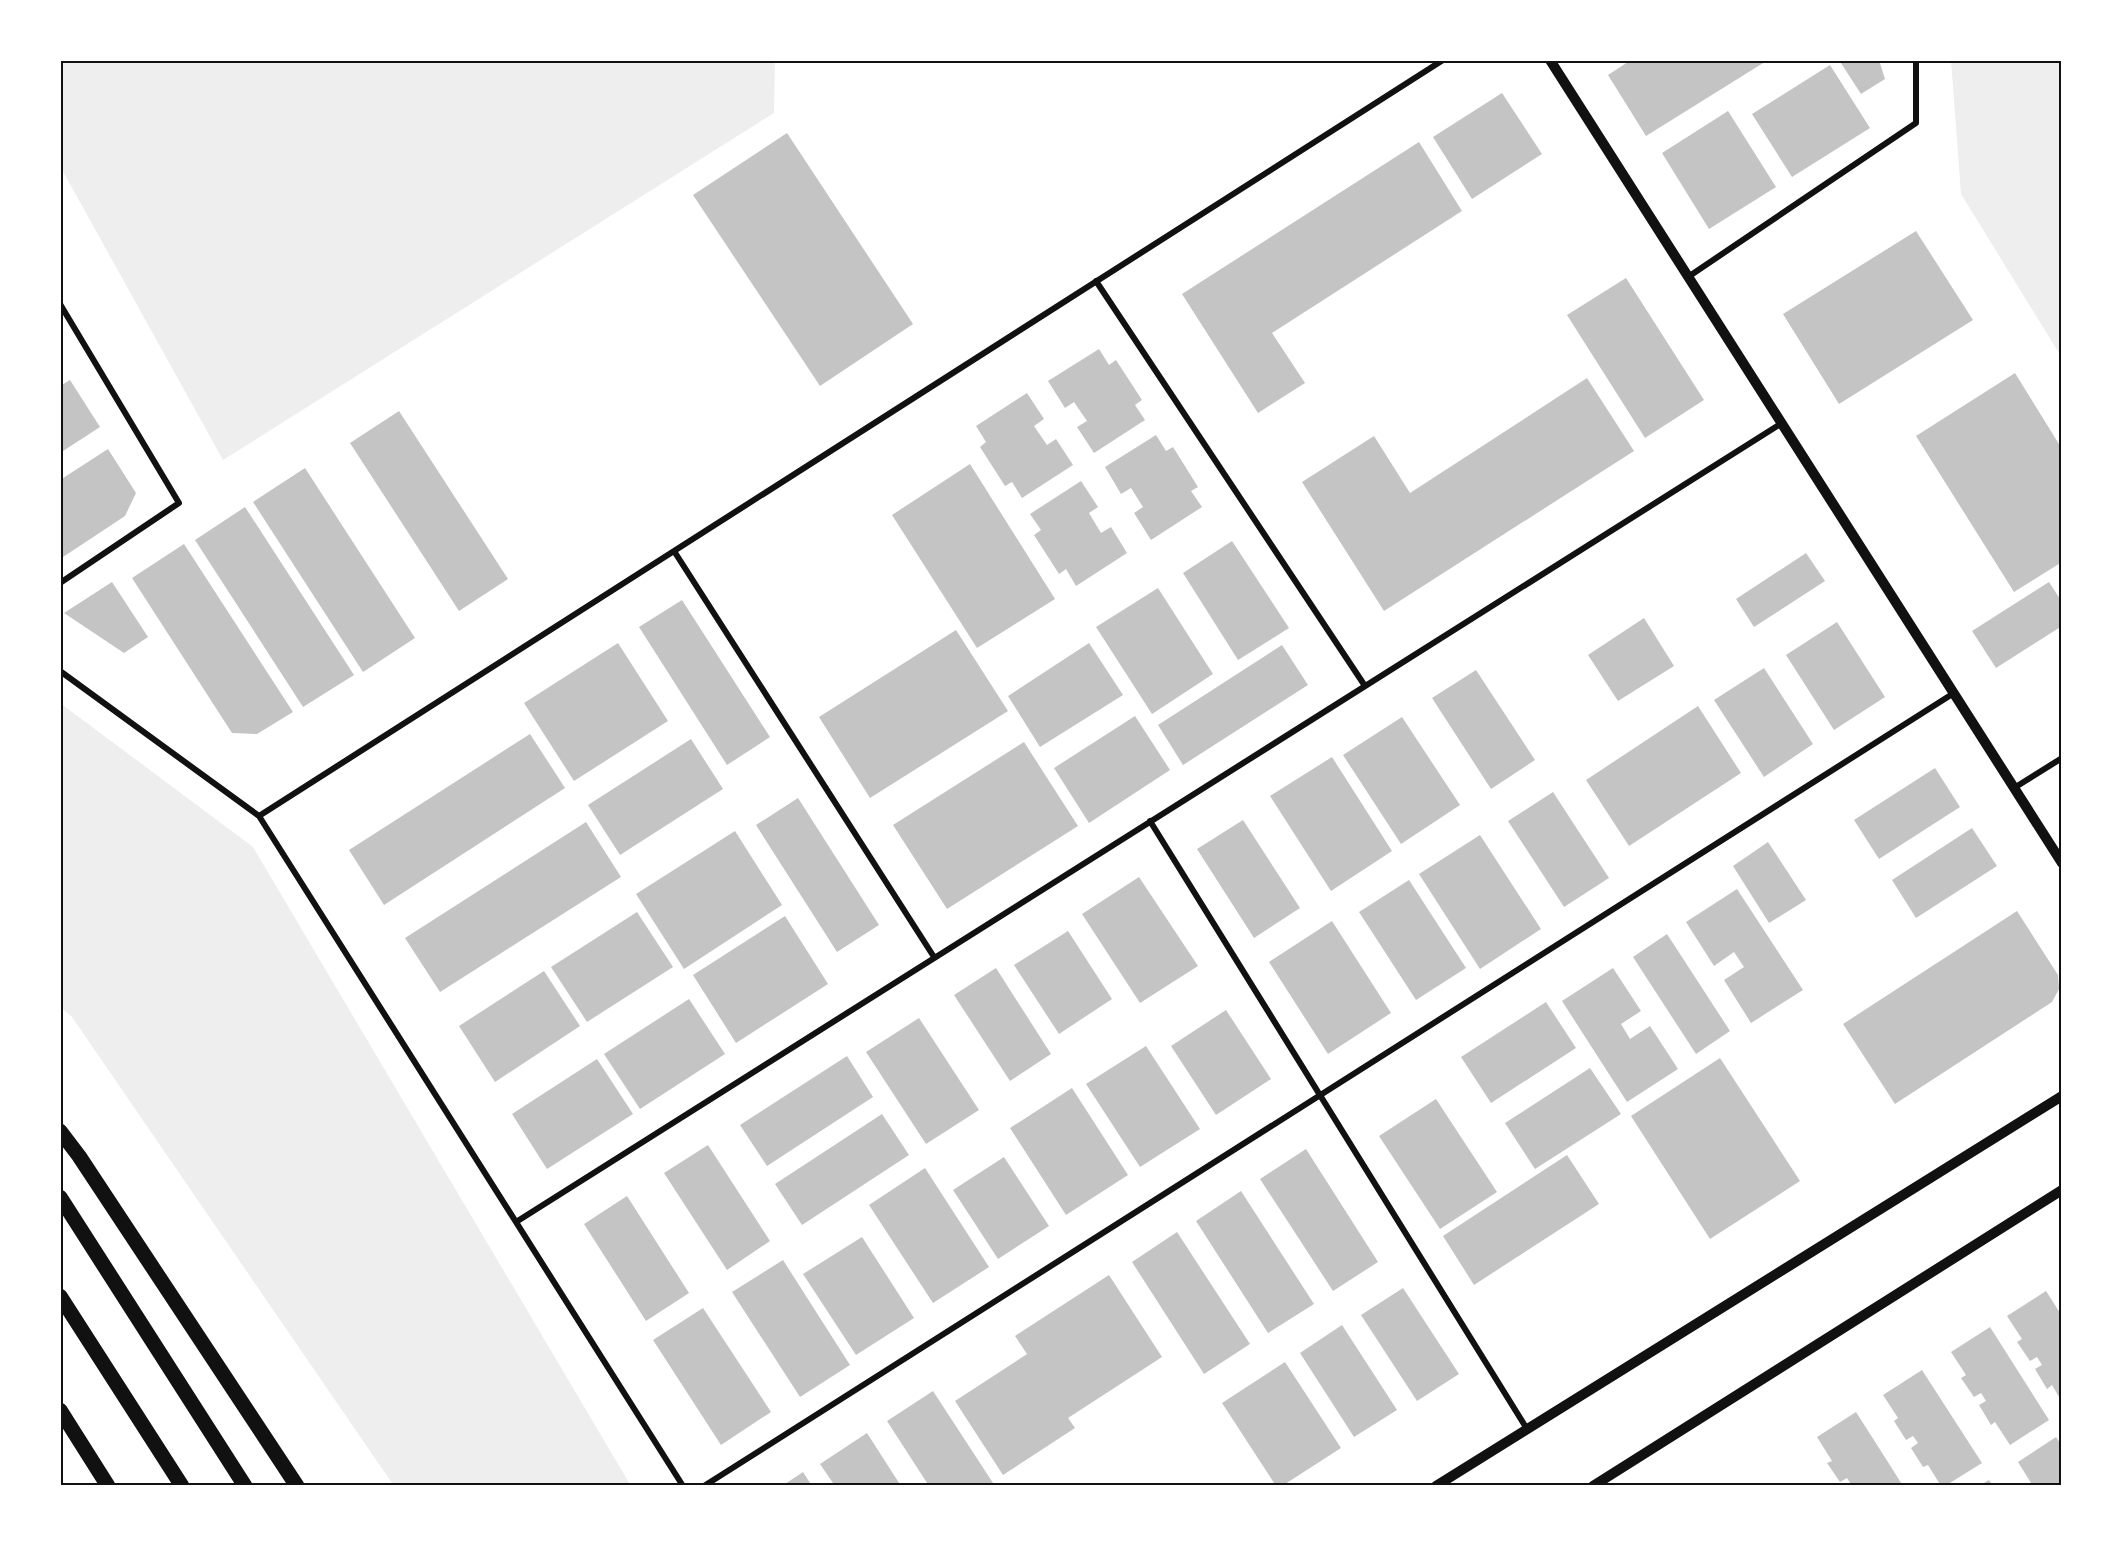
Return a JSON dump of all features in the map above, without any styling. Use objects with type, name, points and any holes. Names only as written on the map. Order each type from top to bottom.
[{"type":"main road","points":[[60,1131],[79,1156],[297,1486]]},
{"type":"main road","points":[[60,1197],[245,1486]]},
{"type":"main road","points":[[60,1296],[182,1486]]},
{"type":"main road","points":[[60,1410],[108,1486]]},
{"type":"street","points":[[259,816],[1443,60]]},
{"type":"street","points":[[1550,60],[2062,863]]},
{"type":"street","points":[[1688,277],[1916,123],[1916,60]]},
{"type":"street","points":[[1096,281],[1365,686]]},
{"type":"street","points":[[60,304],[179,503],[60,583]]},
{"type":"street","points":[[516,1222],[1782,423]]},
{"type":"street","points":[[674,551],[934,957]]},
{"type":"street","points":[[60,672],[259,816],[683,1486]]},
{"type":"street","points":[[704,1486],[1954,693]]},
{"type":"street","points":[[2014,788],[2062,758]]},
{"type":"street","points":[[1150,821],[1527,1429]]},
{"type":"street","points":[[1436,1486],[2062,1096]]},
{"type":"street","points":[[1593,1486],[2062,1190]]},
{"type":"shaded area","points":[[60,60],[775,60],[774,113],[223,460],[60,166]]},
{"type":"shaded area","points":[[1951,60],[2062,60],[2062,358],[1961,194]]},
{"type":"shaded area","points":[[60,703],[253,847],[631,1486],[394,1486],[72,1017],[60,1006]]},
{"type":"building","points":[[1631,60],[1768,60],[1646,136],[1608,75]]},
{"type":"building","points":[[1839,60],[1879,60],[1885,79],[1861,94]]},
{"type":"building","points":[[1830,65],[1870,128],[1792,177],[1752,114]]},
{"type":"building","points":[[1502,93],[1542,154],[1472,199],[1433,137]]},
{"type":"building","points":[[1728,111],[1776,187],[1709,229],[1662,153]]},
{"type":"building","points":[[787,133],[913,324],[820,386],[693,195]]},
{"type":"building","points":[[1419,142],[1462,211],[1272,333],[1305,383],[1258,413],[1182,294]]},
{"type":"building","points":[[1916,231],[1973,320],[1839,404],[1783,314]]},
{"type":"building","points":[[1626,278],[1704,400],[1645,438],[1567,315]]},
{"type":"building","points":[[1099,349],[1109,365],[1116,360],[1142,400],[1135,405],[1145,420],[1094,453],[1077,427],[1087,421],[1074,402],[1065,408],[1048,381]]},
{"type":"building","points":[[2015,373],[2062,449],[2062,562],[2014,592],[1916,436]]},
{"type":"building","points":[[1587,378],[1634,451],[1384,611],[1302,482],[1374,436],[1410,493]]},
{"type":"building","points":[[70,380],[100,427],[60,453],[60,386]]},
{"type":"building","points":[[1027,393],[1044,419],[1034,426],[1047,445],[1056,439],[1073,465],[1022,498],[1012,482],[1005,486],[980,447],[986,442],[976,426]]},
{"type":"building","points":[[399,411],[508,579],[459,611],[350,443]]},
{"type":"building","points":[[1156,435],[1166,451],[1173,447],[1198,487],[1191,491],[1202,507],[1151,540],[1134,513],[1143,507],[1131,488],[1121,494],[1105,467]]},
{"type":"building","points":[[108,449],[136,493],[125,516],[60,559],[60,480]]},
{"type":"building","points":[[970,464],[1055,599],[977,648],[892,515]]},
{"type":"building","points":[[305,468],[415,638],[363,672],[253,502]]},
{"type":"building","points":[[1081,481],[1098,507],[1089,513],[1101,533],[1111,527],[1127,553],[1076,586],[1066,569],[1059,574],[1034,535],[1041,530],[1030,514]]},
{"type":"building","points":[[245,507],[354,675],[303,707],[195,540]]},
{"type":"building","points":[[1232,541],[1289,628],[1238,660],[1183,573]]},
{"type":"building","points":[[184,544],[293,712],[257,734],[232,733],[132,578]]},
{"type":"building","points":[[1806,553],[1825,581],[1754,627],[1736,599]]},
{"type":"building","points":[[112,582],[148,637],[124,653],[64,613]]},
{"type":"building","points":[[2049,582],[2062,602],[2062,626],[1996,668],[1972,631]]},
{"type":"building","points":[[1158,588],[1213,674],[1152,714],[1096,627]]},
{"type":"building","points":[[682,600],[770,737],[727,765],[639,627]]},
{"type":"building","points":[[1644,618],[1674,666],[1618,701],[1588,655]]},
{"type":"building","points":[[1837,622],[1885,697],[1834,730],[1786,655]]},
{"type":"building","points":[[956,630],[1008,711],[870,798],[819,717]]},
{"type":"building","points":[[618,643],[668,721],[574,781],[524,703]]},
{"type":"building","points":[[1089,643],[1123,695],[1040,747],[1008,696]]},
{"type":"building","points":[[1282,645],[1308,685],[1183,765],[1158,725]]},
{"type":"building","points":[[1764,668],[1813,744],[1764,777],[1714,700]]},
{"type":"building","points":[[1476,670],[1535,760],[1491,789],[1432,698]]},
{"type":"building","points":[[1698,706],[1741,773],[1629,846],[1586,780]]},
{"type":"building","points":[[1135,716],[1170,770],[1089,823],[1054,768]]},
{"type":"building","points":[[1402,717],[1460,805],[1401,844],[1343,755]]},
{"type":"building","points":[[530,734],[565,788],[384,905],[349,850]]},
{"type":"building","points":[[691,739],[723,789],[620,855],[588,805]]},
{"type":"building","points":[[1024,742],[1078,826],[947,909],[893,825]]},
{"type":"building","points":[[1332,757],[1392,851],[1331,891],[1270,796]]},
{"type":"building","points":[[1935,768],[1960,807],[1879,859],[1854,820]]},
{"type":"building","points":[[1553,792],[1609,878],[1564,907],[1508,821]]},
{"type":"building","points":[[798,798],[879,925],[837,952],[756,825]]},
{"type":"building","points":[[1243,820],[1300,908],[1254,938],[1197,849]]},
{"type":"building","points":[[586,822],[621,877],[440,992],[405,938]]},
{"type":"building","points":[[1972,828],[1997,866],[1916,918],[1892,880]]},
{"type":"building","points":[[735,831],[782,905],[684,969],[636,894]]},
{"type":"building","points":[[1480,835],[1541,929],[1480,969],[1419,874]]},
{"type":"building","points":[[1768,842],[1806,900],[1769,923],[1733,866]]},
{"type":"building","points":[[1139,877],[1198,966],[1140,1003],[1082,914]]},
{"type":"building","points":[[1409,880],[1466,968],[1416,1000],[1359,912]]},
{"type":"building","points":[[1737,889],[1803,990],[1751,1023],[1724,980],[1744,967],[1734,952],[1714,966],[1686,922]]},
{"type":"building","points":[[2017,911],[2058,975],[2059,989],[2052,1002],[1895,1104],[1843,1024]]},
{"type":"building","points":[[637,912],[673,967],[587,1022],[551,967]]},
{"type":"building","points":[[785,916],[828,984],[736,1043],[693,975]]},
{"type":"building","points":[[1332,921],[1391,1013],[1328,1054],[1269,962]]},
{"type":"building","points":[[1068,931],[1112,999],[1059,1034],[1014,965]]},
{"type":"building","points":[[1667,934],[1730,1031],[1696,1054],[1633,957]]},
{"type":"building","points":[[996,968],[1051,1054],[1010,1081],[954,995]]},
{"type":"building","points":[[1613,968],[1641,1011],[1621,1024],[1630,1039],[1650,1026],[1678,1069],[1627,1102],[1562,1001]]},
{"type":"building","points":[[544,971],[580,1026],[495,1082],[459,1026]]},
{"type":"building","points":[[689,999],[725,1054],[640,1109],[604,1054]]},
{"type":"building","points":[[1546,1002],[1576,1048],[1491,1103],[1461,1057]]},
{"type":"building","points":[[1226,1010],[1271,1079],[1216,1115],[1171,1046]]},
{"type":"building","points":[[919,1018],[979,1110],[926,1144],[866,1052]]},
{"type":"building","points":[[1146,1046],[1200,1129],[1140,1167],[1086,1084]]},
{"type":"building","points":[[847,1056],[873,1097],[767,1166],[740,1125]]},
{"type":"building","points":[[1720,1058],[1800,1181],[1710,1239],[1631,1116]]},
{"type":"building","points":[[597,1059],[633,1114],[547,1169],[512,1114]]},
{"type":"building","points":[[1590,1068],[1621,1114],[1535,1169],[1505,1123]]},
{"type":"building","points":[[1072,1088],[1128,1175],[1066,1215],[1010,1128]]},
{"type":"building","points":[[1436,1099],[1497,1192],[1440,1229],[1379,1136]]},
{"type":"building","points":[[882,1114],[909,1155],[802,1225],[775,1184]]},
{"type":"building","points":[[708,1145],[770,1241],[727,1270],[664,1173]]},
{"type":"building","points":[[1306,1149],[1378,1262],[1333,1291],[1260,1179]]},
{"type":"building","points":[[1567,1155],[1599,1204],[1474,1285],[1443,1236]]},
{"type":"building","points":[[1004,1157],[1049,1226],[998,1259],[953,1190]]},
{"type":"building","points":[[925,1168],[989,1267],[933,1303],[869,1205]]},
{"type":"building","points":[[1241,1191],[1314,1304],[1268,1333],[1196,1221]]},
{"type":"building","points":[[627,1196],[689,1293],[646,1321],[584,1224]]},
{"type":"building","points":[[1177,1232],[1250,1344],[1204,1374],[1132,1262]]},
{"type":"building","points":[[862,1237],[914,1318],[856,1355],[803,1274]]},
{"type":"building","points":[[783,1260],[850,1365],[800,1397],[732,1292]]},
{"type":"building","points":[[1109,1275],[1162,1357],[1068,1418],[1075,1428],[1003,1475],[955,1401],[1027,1354],[1015,1336]]},
{"type":"building","points":[[1403,1288],[1459,1374],[1417,1401],[1361,1315]]},
{"type":"building","points":[[2046,1291],[2062,1316],[2062,1402],[2052,1385],[2047,1389],[2035,1369],[2042,1365],[2037,1357],[2030,1361],[2017,1342],[2022,1339],[2007,1316]]},
{"type":"building","points":[[703,1308],[771,1412],[721,1445],[653,1340]]},
{"type":"building","points":[[1342,1325],[1397,1410],[1354,1437],[1300,1353]]},
{"type":"building","points":[[1990,1327],[2049,1420],[2010,1445],[1995,1422],[1991,1425],[1979,1405],[1986,1401],[1981,1393],[1974,1397],[1961,1378],[1966,1375],[1951,1352]]},
{"type":"building","points":[[1285,1362],[1341,1448],[1282,1486],[1276,1486],[1222,1403]]},
{"type":"building","points":[[1922,1370],[1982,1463],[1945,1486],[1941,1486],[1928,1465],[1923,1467],[1911,1448],[1918,1443],[1913,1436],[1906,1440],[1894,1421],[1898,1418],[1883,1395]]},
{"type":"building","points":[[933,1391],[993,1483],[989,1486],[929,1486],[887,1421]]},
{"type":"building","points":[[1856,1412],[1903,1486],[1852,1486],[1847,1478],[1840,1482],[1827,1463],[1832,1461],[1817,1437]]},
{"type":"building","points":[[867,1433],[901,1486],[835,1486],[820,1464]]},
{"type":"building","points":[[2056,1437],[2062,1446],[2062,1486],[2033,1486],[2018,1462]]},
{"type":"building","points":[[803,1472],[812,1486],[782,1486]]},
{"type":"building","points":[[1989,1480],[1993,1486],[1979,1486]]}]
